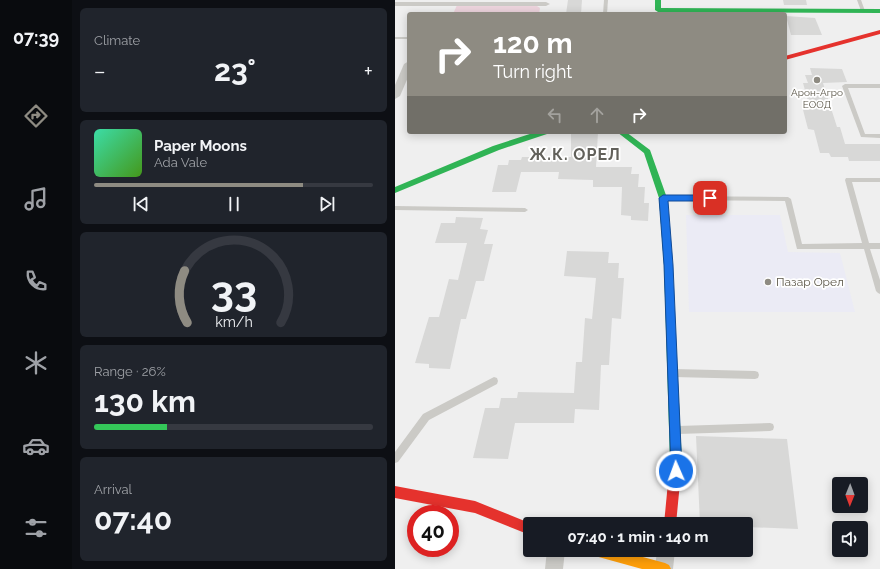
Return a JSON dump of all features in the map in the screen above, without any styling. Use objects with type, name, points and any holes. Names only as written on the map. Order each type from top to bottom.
[{"type":"street","points":[[658,0],[658,10],[880,11]]},
{"type":"street","points":[[395,4],[547,2],[544,12]]},
{"type":"street","points":[[432,12],[435,3]]},
{"type":"street","points":[[787,57],[880,32]]},
{"type":"street","points":[[395,96],[407,70]]},
{"type":"street","points":[[395,190],[496,148],[538,134]]},
{"type":"street","points":[[624,134],[647,152],[663,198],[669,265],[676,471],[670,517]]},
{"type":"street","points":[[395,492],[475,507],[523,526]]},
{"type":"street","points":[[554,569],[555,557]]},
{"type":"street","points":[[620,557],[664,569],[665,557]]},
{"type":"lane","points":[[605,12],[606,0]]},
{"type":"lane","points":[[859,0],[863,11]]},
{"type":"lane","points":[[395,38],[407,38]]},
{"type":"lane","points":[[880,86],[845,86],[863,136],[880,136]]},
{"type":"lane","points":[[880,180],[847,180],[880,291]]},
{"type":"lane","points":[[663,198],[788,199],[799,247],[880,246]]},
{"type":"lane","points":[[395,208],[525,210]]},
{"type":"lane","points":[[672,373],[755,375]]},
{"type":"lane","points":[[395,459],[426,418],[494,380]]},
{"type":"lane","points":[[675,430],[770,427]]},
{"type":"shaded area","points":[[457,5],[537,6],[540,8],[539,12],[454,12]]},
{"type":"shaded area","name":"Пазар Орел","points":[[686,215],[780,215],[788,252],[840,253],[855,312],[689,312]]},
{"type":"building","points":[[568,0],[582,0],[581,12],[566,12]]},
{"type":"building","points":[[783,0],[806,0],[807,5],[784,5]]},
{"type":"building","points":[[787,16],[815,18],[822,35],[791,35]]},
{"type":"building","points":[[810,68],[842,69],[847,82],[823,83],[837,127],[840,127],[845,144],[880,144],[880,161],[849,161],[848,157],[831,157],[829,153],[820,153],[814,130],[808,129],[802,106],[809,105],[803,83],[808,83],[805,75],[812,75]]},
{"type":"building","points":[[571,134],[598,134],[596,167],[632,167],[631,174],[639,174],[638,187],[645,187],[644,203],[649,203],[648,221],[631,220],[631,216],[621,215],[622,187],[593,187],[593,180],[558,179],[559,172],[521,172],[516,192],[492,192],[498,165],[508,165],[509,160],[521,160],[522,157],[571,157]]},
{"type":"building","points":[[456,217],[483,218],[480,229],[488,230],[484,244],[493,244],[484,281],[476,281],[466,319],[461,319],[450,369],[429,368],[429,364],[415,363],[429,317],[439,317],[449,279],[458,280],[467,243],[435,243],[441,223],[455,223]]},
{"type":"building","points":[[567,251],[609,252],[608,263],[619,263],[618,278],[624,278],[621,319],[612,318],[609,365],[601,365],[599,410],[575,409],[574,423],[515,423],[508,459],[473,458],[485,408],[499,408],[501,398],[517,398],[518,392],[574,393],[576,362],[582,362],[585,318],[592,319],[596,278],[564,276]]},
{"type":"building","points":[[696,436],[787,439],[798,529],[753,527],[753,517],[700,517]]},
{"type":"traffic: fast","points":[[658,0],[658,10],[880,11]]},
{"type":"traffic: fast","points":[[395,190],[496,148],[538,134]]},
{"type":"traffic: fast","points":[[624,134],[647,152],[663,198],[668,265],[676,462]]},
{"type":"traffic: slow","points":[[621,557],[665,569]]},
{"type":"traffic: jam","points":[[787,57],[880,32]]},
{"type":"traffic: jam","points":[[671,517],[676,462]]},
{"type":"traffic: jam","points":[[395,492],[475,507],[523,526]]},
{"type":"place","name":"Арон-Агро ЕООД","points":[[817,80]]},
{"type":"place","name":"Пазар Орел","points":[[768,282]]},
{"type":"district","name":"Ж.К. ОРЕЛ","points":[[575,154]]},
{"type":"route","points":[[676,471],[669,265],[663,198],[710,198]]}]
